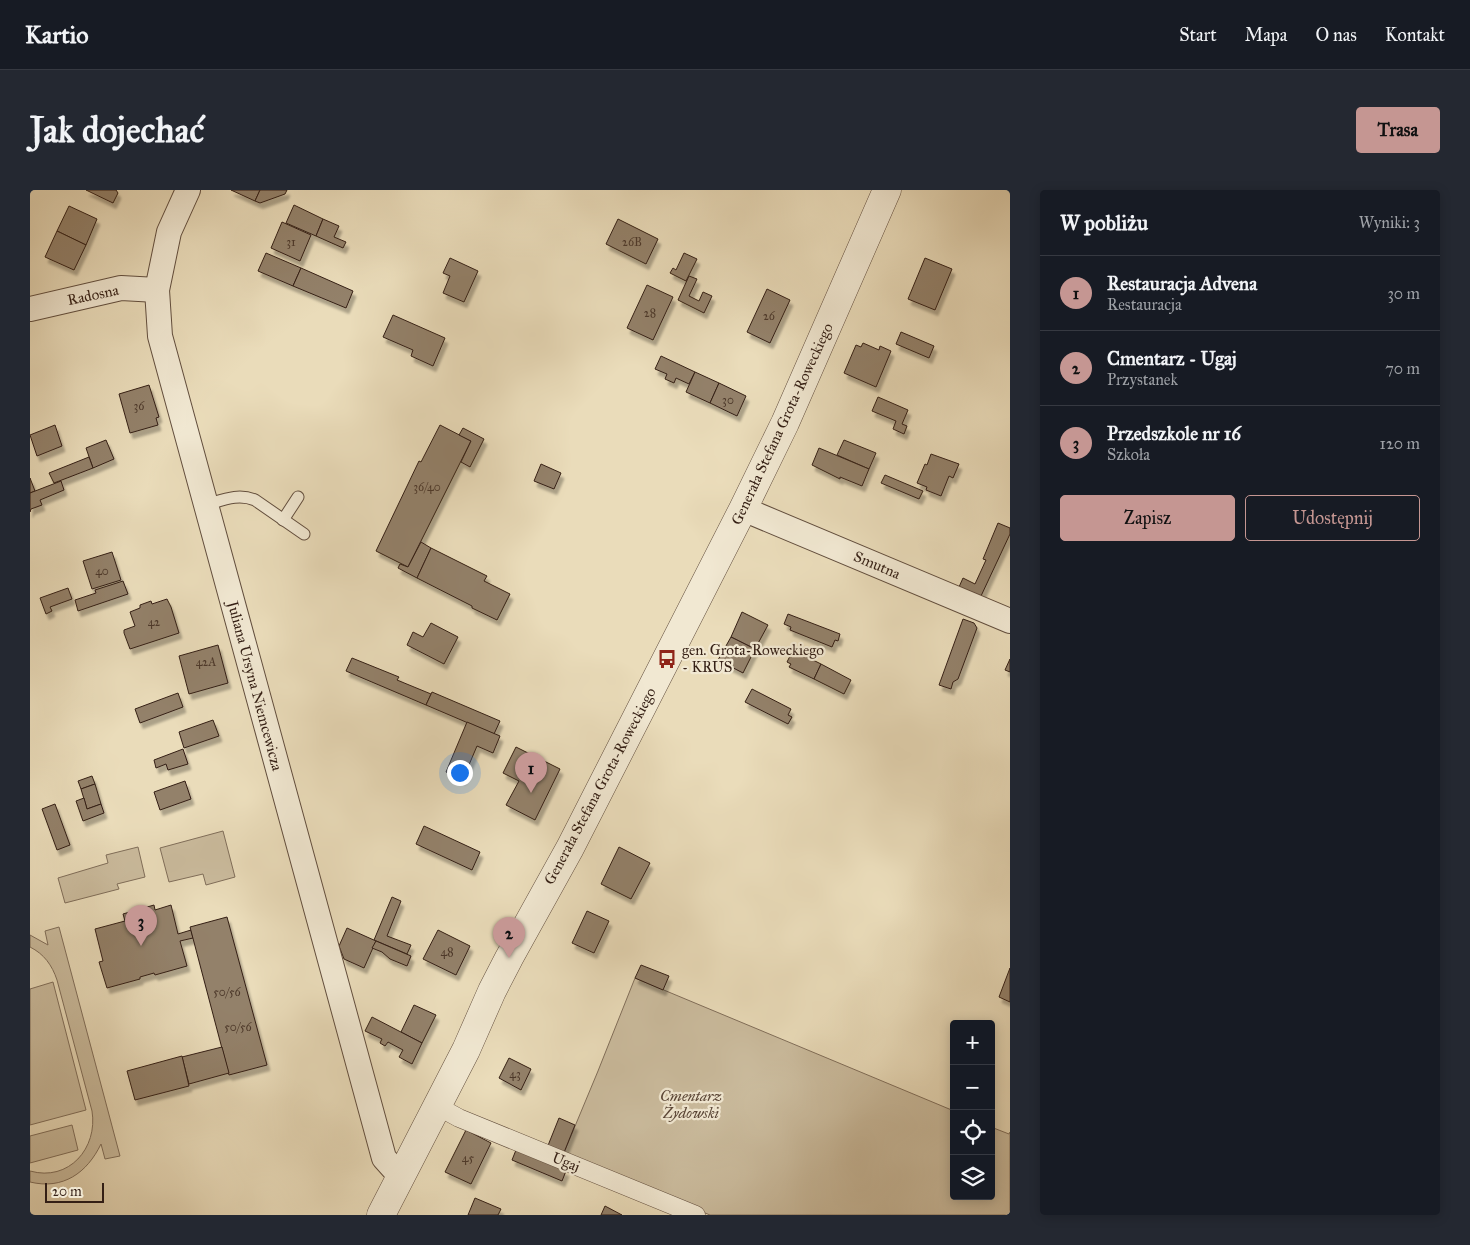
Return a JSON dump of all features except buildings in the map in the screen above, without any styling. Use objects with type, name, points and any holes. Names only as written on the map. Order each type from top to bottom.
[{"type":"street","name":"Juliana Ursyna Niemcewicza","points":[[188,190],[169,232],[157,290],[160,336],[384,1158],[401,1177]]},
{"type":"street","name":"Generała Stefana Grota-Roweckiego","points":[[381,1215],[466,1050],[492,991],[570,848],[743,509],[785,423],[887,190]]},
{"type":"street","name":"Radosna","points":[[30,309],[121,288],[157,290]]},
{"type":"street","name":"Smutna","points":[[743,509],[1010,621]]},
{"type":"street","name":"Ugaj","points":[[437,1106],[459,1118],[696,1215]]},
{"type":"lane","points":[[206,505],[239,496],[247,496],[304,534]]},
{"type":"lane","points":[[284,520],[298,498]]},
{"type":"green space","points":[[223,831],[235,877],[206,885],[203,874],[169,882],[160,848]]},
{"type":"green space","points":[[138,847],[145,877],[117,884],[119,889],[65,903],[58,878],[108,863],[106,855]]},
{"type":"green space","points":[[59,927],[120,1156],[105,1159],[101,1144],[89,1163],[73,1177],[53,1184],[42,1184],[30,1182],[30,1171],[44,1173],[68,1167],[78,1159],[85,1149],[93,1125],[92,1111],[57,980],[47,961],[30,947],[30,935],[48,945],[45,931]]},
{"type":"green space","name":"Cmentarz Żydowski","points":[[635,978],[950,1109],[950,1200],[995,1200],[995,1129],[1009,1134],[1010,1132],[1010,1215],[710,1215],[563,1155]]},
{"type":"green space","points":[[53,982],[86,1110],[30,1125],[30,989]]},
{"type":"green space","points":[[72,1125],[78,1150],[30,1163],[30,1136]]},
{"type":"place","name":"gen. Grota-Roweckiego - KRUS","points":[[667,659]]},
{"type":"place","name":"Restauracja Advena","points":[[531,793]]},
{"type":"place","name":"Przedszkole nr 16","points":[[141,946]]},
{"type":"place","name":"Cmentarz - Ugaj","points":[[509,958]]}]
